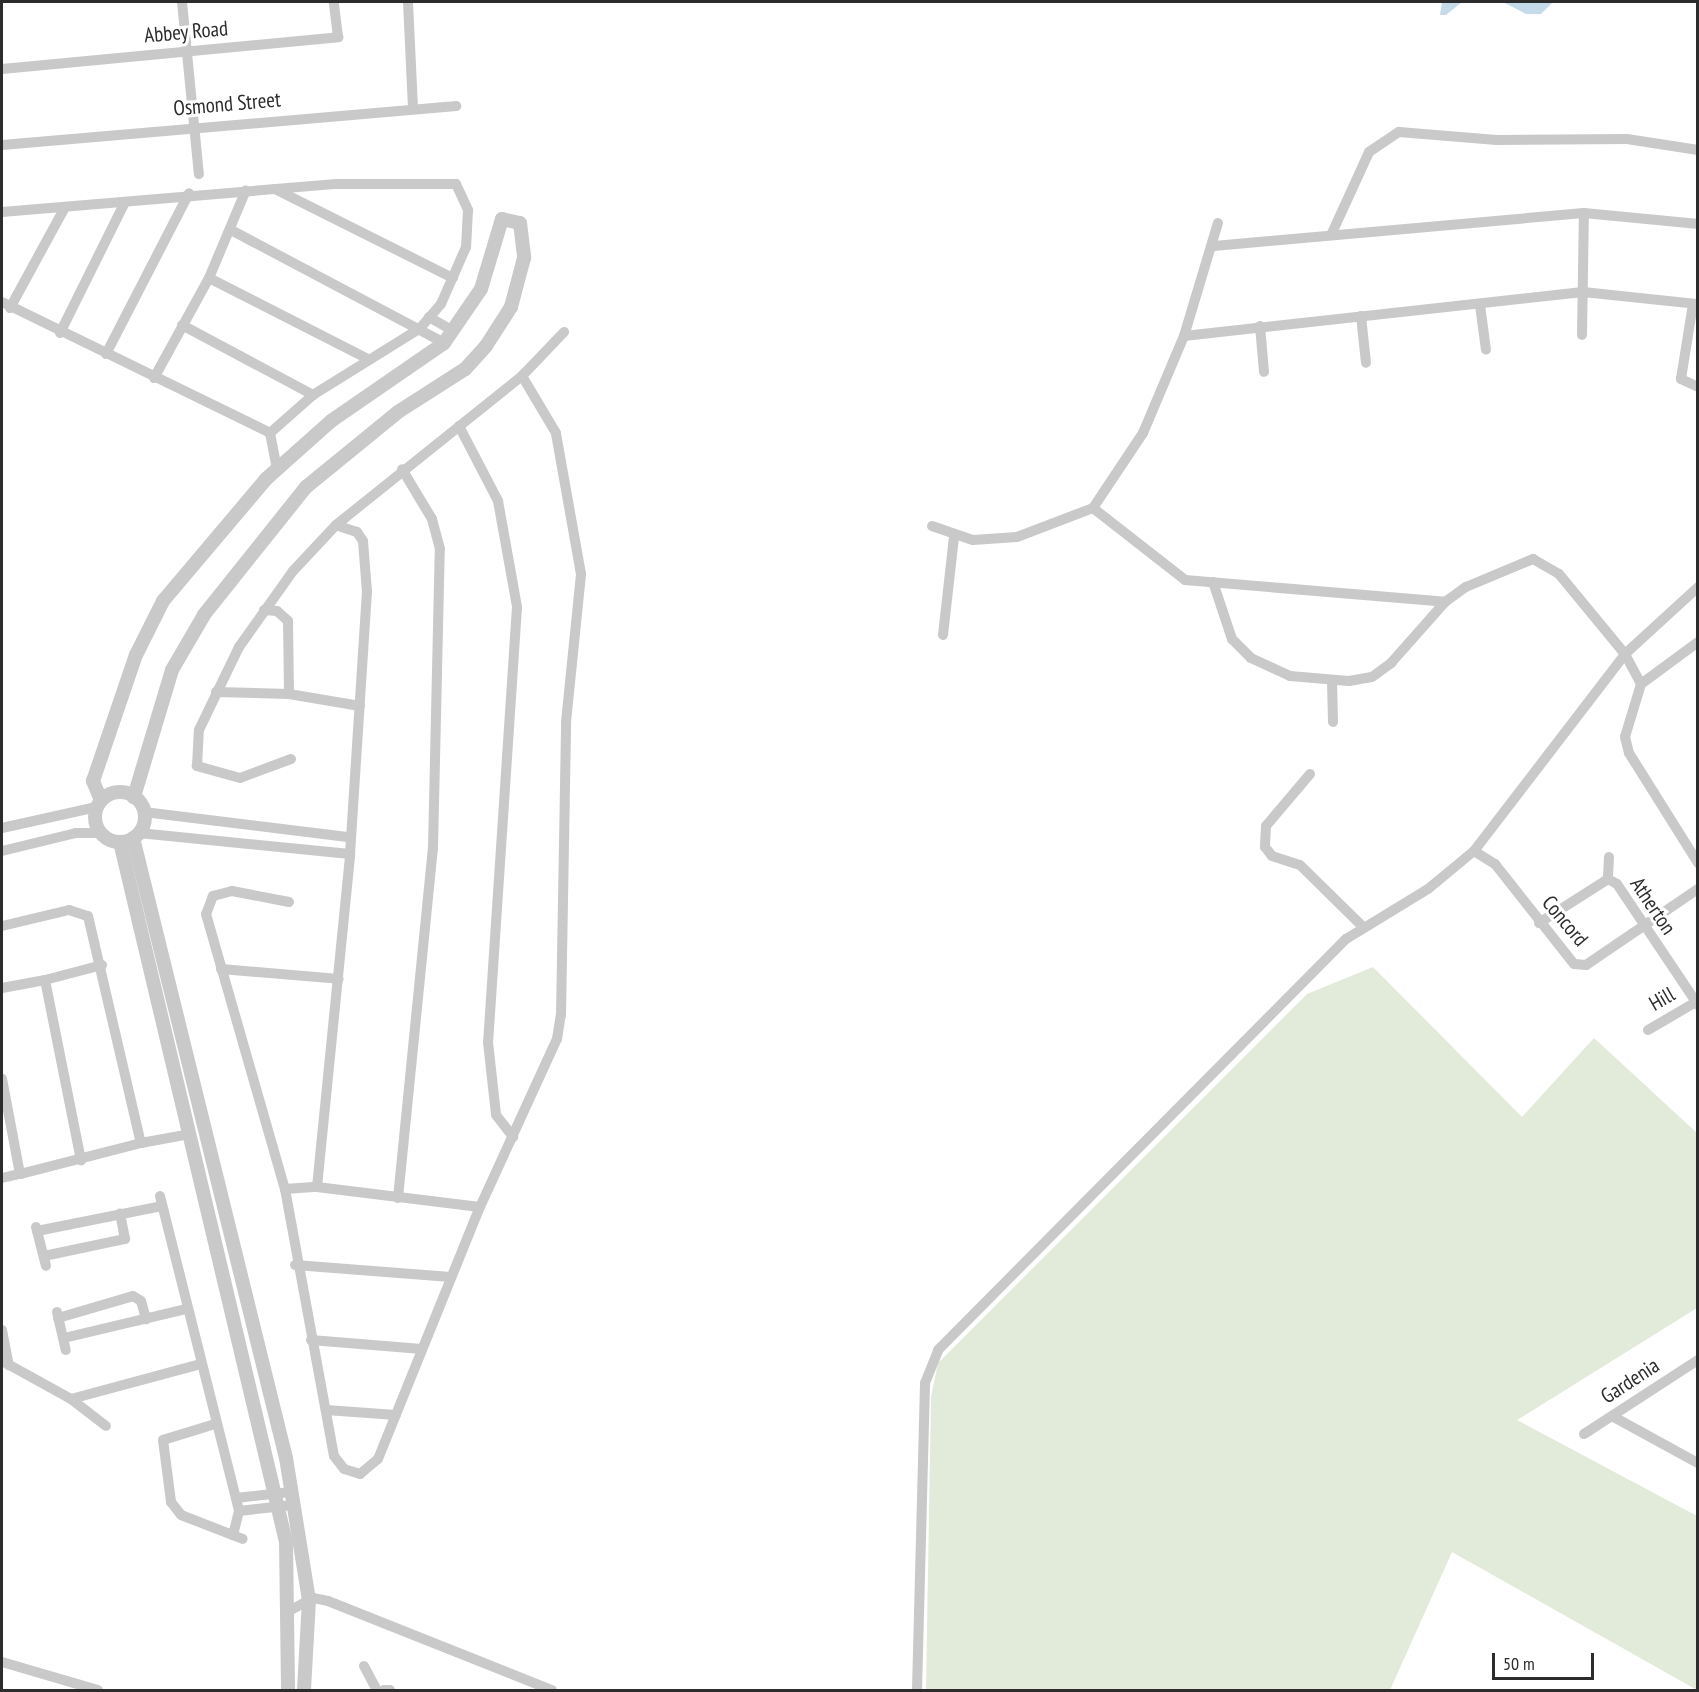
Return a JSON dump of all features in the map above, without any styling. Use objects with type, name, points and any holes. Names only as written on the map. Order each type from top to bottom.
[{"type":"street","points":[[182,2],[199,174]]},
{"type":"street","name":"Abbey Road","points":[[2,69],[338,37],[334,2]]},
{"type":"street","points":[[408,2],[413,107]]},
{"type":"street","name":"Osmond Street","points":[[2,146],[413,107],[456,106]]},
{"type":"street","points":[[1332,233],[1369,152],[1399,132],[1497,140],[1627,140],[1698,150]]},
{"type":"street","points":[[2,212],[124,204],[189,193],[274,188],[456,184],[466,198],[467,233],[453,278],[429,317],[419,329],[366,358],[313,395],[270,433]]},
{"type":"street","points":[[274,188],[453,278]]},
{"type":"street","points":[[154,378],[209,278],[246,190]]},
{"type":"street","points":[[106,354],[189,193]]},
{"type":"street","points":[[60,333],[124,204]]},
{"type":"street","points":[[65,207],[6,305],[270,433]]},
{"type":"street","points":[[1582,334],[1584,213]]},
{"type":"street","points":[[1214,246],[1332,233],[1584,213],[1698,224]]},
{"type":"street","points":[[134,797],[172,670],[204,615],[306,487],[398,412],[465,369],[486,346],[511,307],[524,258],[520,223],[502,219],[481,289],[444,343],[331,421],[266,479]]},
{"type":"street","points":[[932,526],[954,537],[1038,534],[1094,508],[1143,433],[1184,336],[1214,246],[1218,223]]},
{"type":"street","points":[[231,230],[444,343]]},
{"type":"street","points":[[209,278],[366,358]]},
{"type":"street","points":[[1184,336],[1583,292],[1695,304],[1681,379],[1698,387]]},
{"type":"street","points":[[1480,305],[1486,350]]},
{"type":"street","points":[[1361,316],[1366,363]]},
{"type":"street","points":[[429,317],[453,331]]},
{"type":"street","points":[[182,325],[313,395]]},
{"type":"street","points":[[1260,326],[1264,372]]},
{"type":"street","points":[[291,759],[240,778],[196,766],[199,730],[216,692],[264,610],[336,525],[402,469],[522,376],[564,332]]},
{"type":"street","points":[[289,902],[232,891],[213,896],[206,914],[285,1189],[296,1265],[339,1464],[360,1474],[373,1467],[396,1415],[480,1207],[557,1040],[561,1015],[566,722],[581,574],[556,433],[522,376]]},
{"type":"street","points":[[459,426],[498,501],[517,607],[488,1042],[496,1115],[513,1137]]},
{"type":"street","points":[[100,833],[99,804],[93,781],[136,655],[163,601],[277,468],[270,433]]},
{"type":"street","points":[[398,1198],[433,848],[440,549],[432,519],[402,469]]},
{"type":"street","points":[[1094,508],[1185,580],[1445,602]]},
{"type":"street","points":[[317,1187],[350,854],[349,837],[367,592],[363,541],[357,532],[336,525]]},
{"type":"street","points":[[943,635],[954,537]]},
{"type":"street","points":[[1213,582],[1232,639],[1251,658],[1290,676],[1332,681],[1372,677],[1415,641],[1445,602],[1480,578],[1533,559],[1559,574],[1625,654],[1641,684]]},
{"type":"street","points":[[917,1690],[925,1383],[938,1350],[1363,927],[1428,889],[1474,851],[1625,654],[1698,587]]},
{"type":"street","points":[[264,610],[277,612],[288,621],[289,694]]},
{"type":"street","points":[[1698,642],[1641,684],[1627,726],[1629,753],[1698,863]]},
{"type":"street","points":[[1332,681],[1333,722]]},
{"type":"street","points":[[216,692],[289,694],[360,706]]},
{"type":"street","points":[[1310,774],[1266,826],[1265,847],[1272,856],[1300,865],[1363,927]]},
{"type":"street","points":[[2,828],[99,804],[113,793],[134,797],[144,812],[349,837]]},
{"type":"street","points":[[144,812],[130,837],[185,1135],[277,1501],[291,1610],[288,1690]]},
{"type":"street","points":[[2,851],[75,833],[100,833],[350,854]]},
{"type":"street","points":[[130,837],[292,1499],[309,1600],[304,1690]]},
{"type":"street","name":"Concord","points":[[1474,851],[1495,864],[1562,954],[1586,965],[1698,889]]},
{"type":"street","name":"Atherton","points":[[1609,857],[1608,879],[1697,1003]]},
{"type":"street","points":[[1539,923],[1608,879]]},
{"type":"street","points":[[2,926],[82,912],[92,923],[141,1143]]},
{"type":"street","points":[[2,988],[45,980],[102,965]]},
{"type":"street","points":[[221,969],[339,979]]},
{"type":"street","points":[[45,980],[81,1160]]},
{"type":"street","name":"Hill","points":[[1648,1030],[1697,1003]]},
{"type":"street","points":[[2,1079],[21,1174]]},
{"type":"street","points":[[2,1178],[81,1160],[141,1143],[185,1135]]},
{"type":"street","points":[[285,1189],[317,1187],[480,1207]]},
{"type":"street","points":[[120,1213],[125,1239],[45,1261],[37,1229],[120,1213],[161,1201],[186,1309],[239,1511],[238,1537],[175,1510],[160,1447],[169,1436],[215,1424]]},
{"type":"street","points":[[296,1265],[451,1276]]},
{"type":"street","points":[[146,1319],[141,1301],[133,1296],[57,1315],[65,1344],[186,1309]]},
{"type":"street","points":[[2,1330],[5,1363],[71,1399],[106,1426]]},
{"type":"street","points":[[311,1340],[422,1350]]},
{"type":"street","name":"Gardenia","points":[[1584,1434],[1698,1360]]},
{"type":"street","points":[[71,1399],[201,1365]]},
{"type":"street","points":[[326,1410],[396,1415]]},
{"type":"street","points":[[1612,1416],[1696,1460]]},
{"type":"street","points":[[236,1498],[277,1501]]},
{"type":"street","points":[[239,1511],[292,1499]]},
{"type":"street","points":[[291,1610],[309,1600],[328,1601],[552,1690]]},
{"type":"street","points":[[2,1662],[98,1690]]},
{"type":"street","points":[[364,1666],[377,1690]]},
{"type":"street","points":[[384,1690],[390,1690]]},
{"type":"green space","points":[[1373,967],[1522,1117],[1594,1038],[1697,1133],[1697,1308],[1517,1420],[1697,1516],[1697,1690],[1452,1552],[1390,1690],[926,1690],[931,1397],[938,1363],[1307,994]]},
{"type":"water","points":[[1442,2],[1462,2],[1446,15],[1440,15]]},
{"type":"water","points":[[1503,2],[1553,2],[1541,14],[1526,14]]}]
